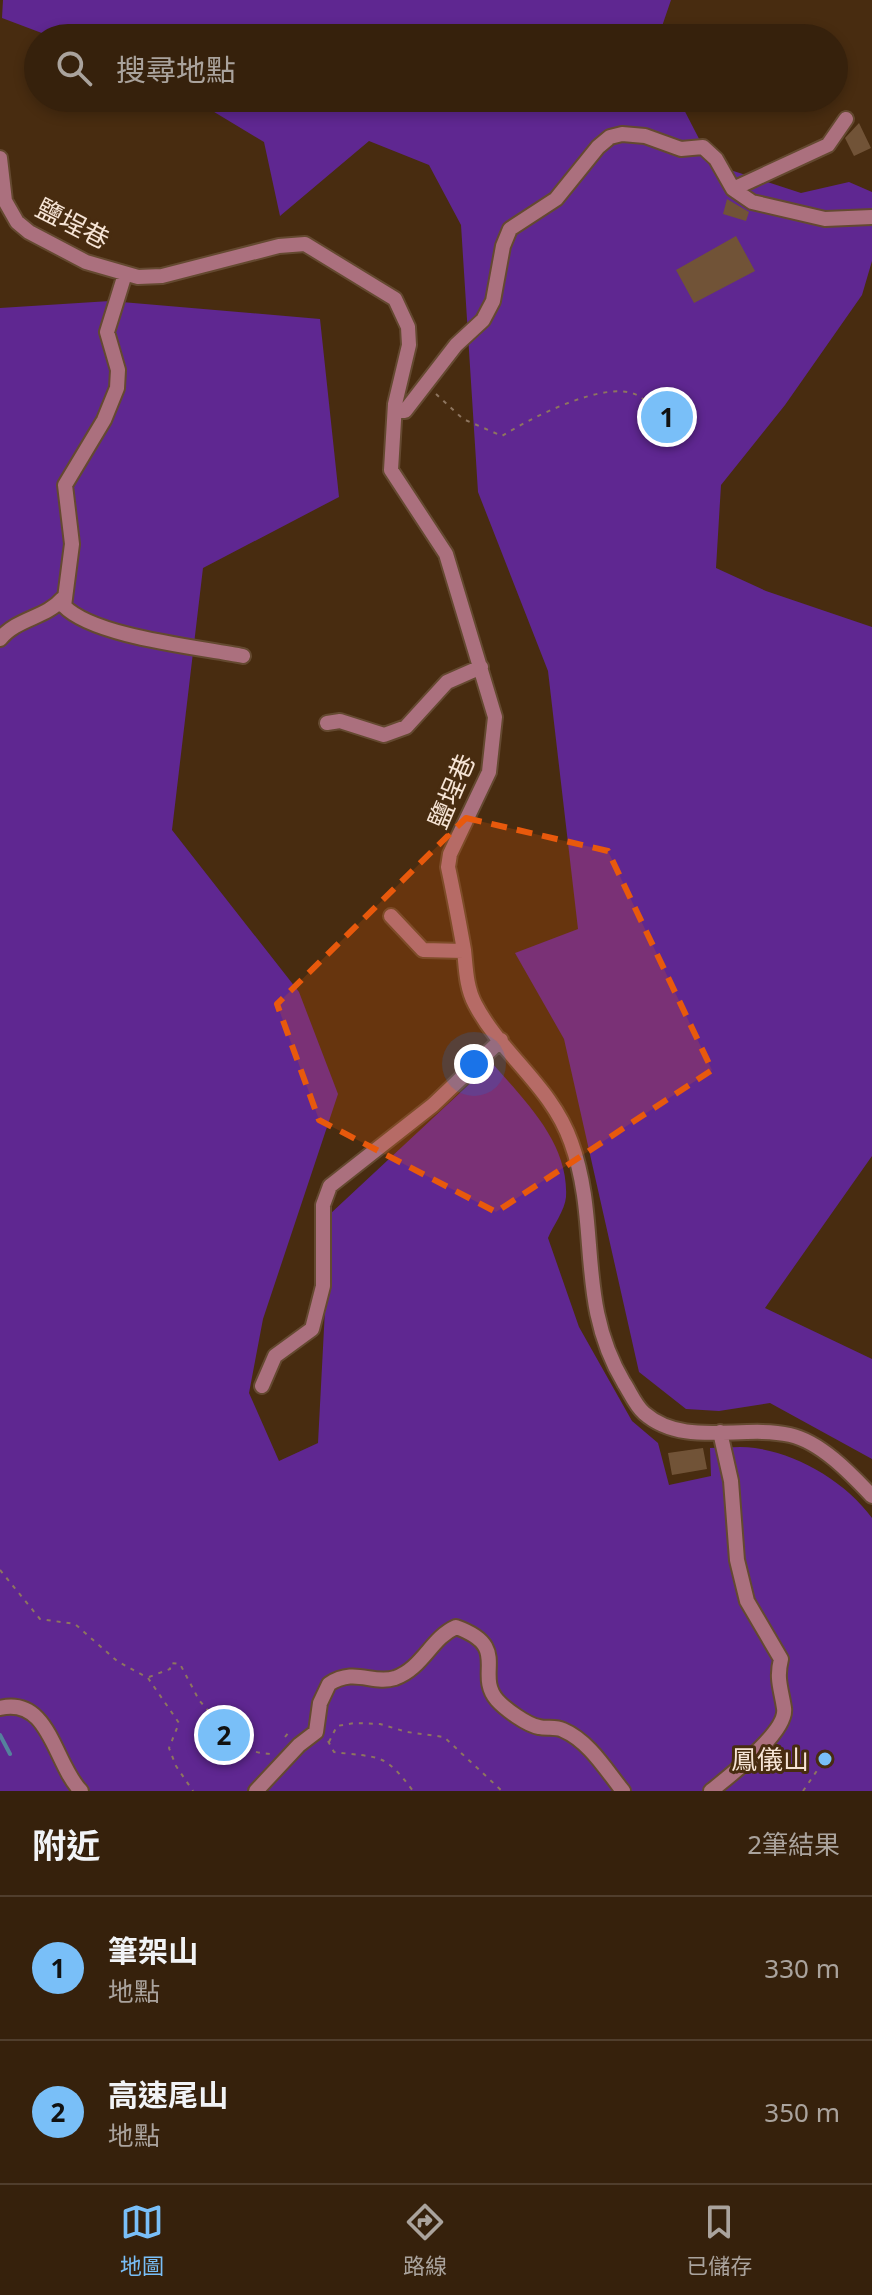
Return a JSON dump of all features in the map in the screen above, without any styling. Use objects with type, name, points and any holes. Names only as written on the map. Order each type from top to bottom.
[{"type":"street","points":[[733,189],[828,145],[846,119]]},
{"type":"street","points":[[395,404],[399,411],[405,411],[489,309],[510,229],[556,199],[610,137],[636,134],[673,148],[703,147],[716,159],[733,189],[752,202],[812,216],[872,217]]},
{"type":"street","name":"鹽埕巷","points":[[0,158],[5,201],[17,222],[69,254],[125,274],[162,276],[292,243],[315,247],[383,290],[403,311],[409,345],[395,404],[393,479],[446,554],[495,717],[492,758],[481,793],[450,854],[448,867],[468,988],[475,1004],[501,1040],[550,1098],[571,1141],[583,1188],[594,1313],[616,1369],[641,1411],[664,1428],[793,1435],[831,1457],[872,1496]]},
{"type":"street","name":"鹽埕巷","points":[[62,599],[72,544],[65,485],[104,420],[117,388],[118,370],[107,332],[125,274]]},
{"type":"street","points":[[0,639],[16,624],[49,610],[62,599],[69,611],[107,629],[243,656]]},
{"type":"street","points":[[327,723],[340,721],[384,735],[406,727],[447,682],[481,667]]},
{"type":"street","points":[[391,916],[423,950],[464,951]]},
{"type":"street","points":[[262,1386],[275,1356],[312,1329],[323,1286],[323,1205],[330,1186],[433,1105],[501,1040]]},
{"type":"street","points":[[711,1791],[768,1740],[782,1723],[785,1709],[776,1680],[781,1659],[747,1601],[737,1560],[731,1481],[720,1432]]},
{"type":"street","points":[[256,1791],[299,1745],[316,1732],[320,1703],[329,1684],[351,1675],[392,1679],[413,1669],[441,1633],[456,1627],[479,1638],[488,1649],[491,1690],[498,1701],[536,1727],[560,1728],[574,1736],[623,1791]]},
{"type":"street","points":[[0,1708],[16,1705],[30,1711],[49,1733],[70,1780],[81,1791]]},
{"type":"path","points":[[426,383],[463,419],[502,436],[547,409],[606,394],[634,394],[667,417]]},
{"type":"path","points":[[0,1570],[40,1619],[75,1624],[117,1661],[148,1678],[179,1723],[169,1748],[176,1766],[193,1791]]},
{"type":"path","points":[[148,1678],[170,1669],[171,1663],[180,1664],[199,1700],[217,1721],[216,1727],[228,1741],[241,1749],[252,1747],[267,1754],[273,1753],[289,1732]]},
{"type":"path","points":[[413,1791],[393,1764],[379,1758],[334,1752],[329,1742],[332,1731],[345,1725],[367,1723],[444,1737],[502,1791]]},
{"type":"path","points":[[803,1791],[825,1759]]},
{"type":"highlighted area","points":[[466,818],[608,851],[712,1070],[496,1212],[319,1120],[277,1004]]},
{"type":"shaded area","points":[[3,0],[671,0],[663,24],[24,26],[2,18]]},
{"type":"shaded area","points":[[214,112],[685,112],[712,164],[801,193],[849,182],[872,192],[872,261],[862,295],[785,405],[721,485],[716,568],[766,591],[872,627],[872,1156],[765,1308],[872,1359],[872,1459],[770,1403],[719,1411],[686,1409],[639,1372],[564,1039],[515,953],[578,929],[548,671],[478,492],[461,225],[429,165],[369,141],[280,216],[264,142]]},
{"type":"shaded area","points":[[110,301],[320,319],[339,497],[203,568],[172,830],[299,992],[338,1094],[263,1319],[249,1393],[279,1461],[318,1443],[330,1214],[492,1063],[518,1092],[553,1141],[565,1177],[566,1197],[548,1238],[579,1327],[632,1421],[658,1443],[669,1485],[711,1476],[710,1448],[755,1448],[788,1456],[820,1472],[849,1493],[872,1518],[872,1791],[0,1791],[0,308]]},
{"type":"building","points":[[859,123],[871,148],[854,156],[845,138]]},
{"type":"building","points":[[727,199],[749,212],[746,221],[723,214]]},
{"type":"building","points":[[736,236],[755,271],[694,303],[676,270]]},
{"type":"building","points":[[703,1448],[707,1469],[672,1475],[668,1453]]},
{"type":"waterway","points":[[0,1735],[10,1754]]},
{"type":"place","name":"筆架山","points":[[667,417]]},
{"type":"place","name":"高速尾山","points":[[224,1735]]},
{"type":"place","name":"鳳儀山","points":[[825,1759]]}]
